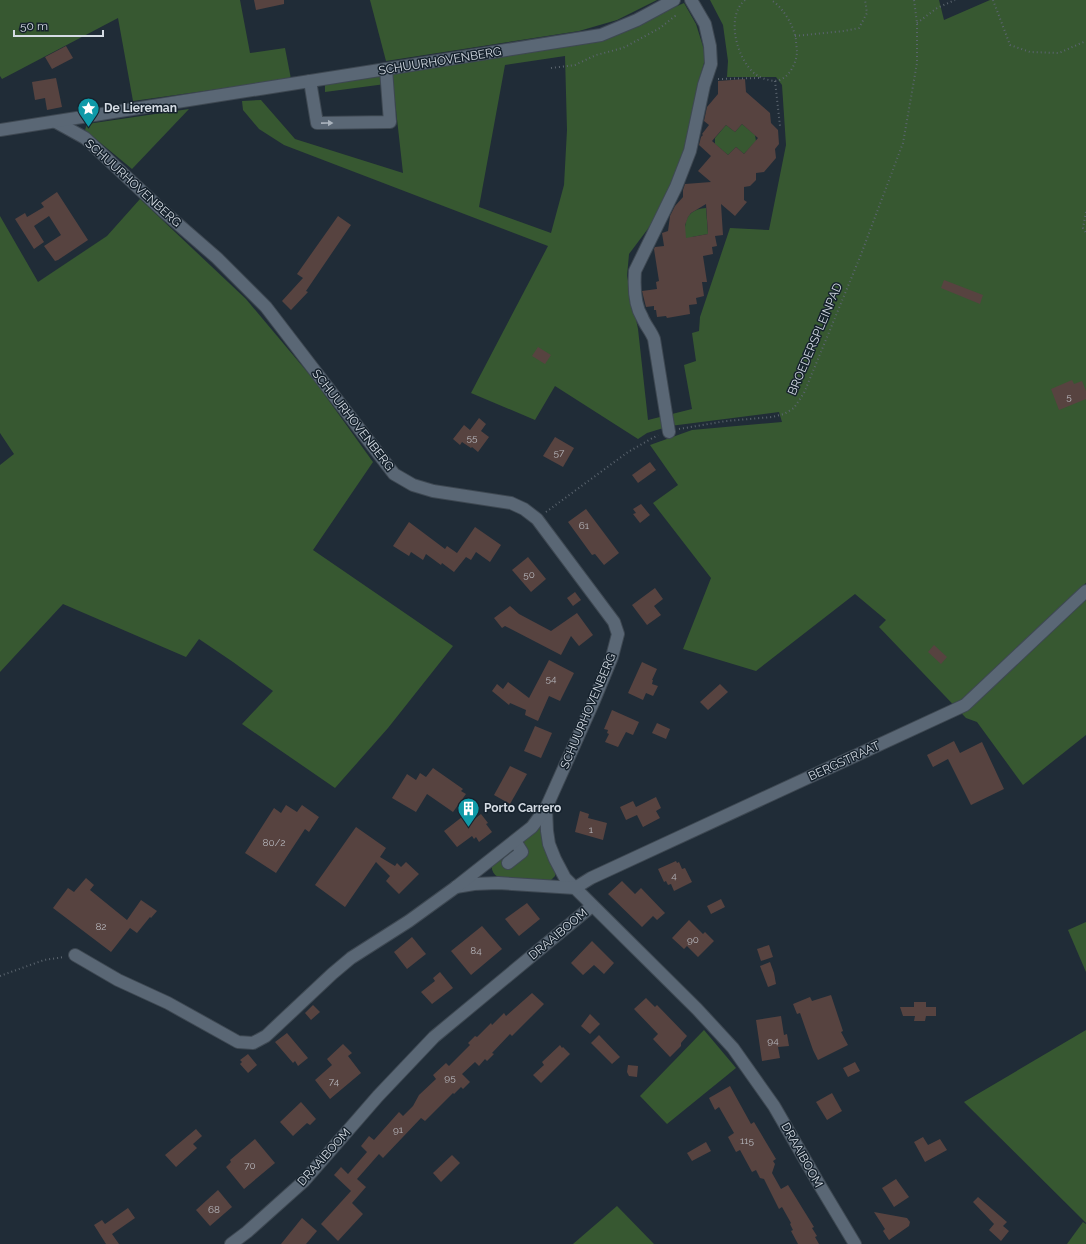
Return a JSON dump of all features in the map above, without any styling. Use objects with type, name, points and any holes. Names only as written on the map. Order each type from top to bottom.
[{"type":"street","points":[[669,432],[654,339],[637,305],[634,284],[635,271],[676,187],[690,151],[704,85],[711,64],[710,46],[704,24],[691,0]]},
{"type":"street","name":"SCHUURHOVENBERG","points":[[0,130],[601,35],[675,6]]},
{"type":"street","points":[[310,81],[317,123],[390,122],[386,69]]},
{"type":"street","name":"SCHUURHOVENBERG","points":[[56,122],[85,138],[163,211],[218,258],[266,307],[394,474],[414,485],[433,491],[511,503],[524,509],[537,519],[614,622],[618,634],[612,657],[594,703],[546,808],[547,831],[553,854],[559,868],[592,906]]},
{"type":"street","name":"BERGSTRAAT","points":[[575,888],[598,875],[964,705],[1086,592]]},
{"type":"street","name":"DRAAIBOOM","points":[[75,955],[118,980],[168,1003],[238,1042],[253,1044],[266,1036],[332,974],[352,958],[409,921],[515,841],[532,826],[546,808]]},
{"type":"street","points":[[508,863],[522,852],[515,841]]},
{"type":"street","name":"DRAAIBOOM","points":[[456,887],[474,884],[498,883],[575,888]]},
{"type":"street","name":"DRAAIBOOM","points":[[231,1244],[247,1232],[304,1181],[378,1096],[434,1037],[592,906],[697,1010],[733,1048],[774,1106],[838,1218],[855,1244]]},
{"type":"path","points":[[744,0],[737,9],[734,34],[745,62],[755,74],[761,78]]},
{"type":"path","points":[[706,79],[761,78],[775,81],[783,80],[789,74],[795,64],[797,52],[795,36],[784,12],[771,0]]},
{"type":"path","points":[[795,36],[859,28],[867,13],[865,0]]},
{"type":"path","name":"BROEDERSPLEINPAD","points":[[537,519],[628,452],[659,435],[685,427],[726,421],[772,417],[784,414],[794,408],[804,393],[860,257],[902,143],[917,63],[917,23],[914,0]]},
{"type":"path","points":[[917,23],[937,8],[955,0]]},
{"type":"path","points":[[993,0],[1010,45],[1030,52],[1059,53],[1086,41]]},
{"type":"path","points":[[551,68],[575,65],[596,55],[623,48],[660,28],[675,16],[675,6]]},
{"type":"path","points":[[775,81],[780,126]]},
{"type":"path","points":[[1086,212],[1083,228],[1086,233]]},
{"type":"path","points":[[0,976],[44,960],[75,955]]},
{"type":"green space","points":[[0,0],[240,0],[250,53],[285,48],[291,79],[133,101],[118,18],[2,79],[0,76]]},
{"type":"green space","points":[[370,0],[657,0],[617,20],[579,31],[386,61]]},
{"type":"green space","points":[[710,0],[939,0],[944,20],[990,0],[1086,0],[1086,583],[1077,591],[1082,603],[1086,600],[1086,735],[1023,785],[977,722],[966,718],[879,627],[886,620],[855,594],[756,671],[683,649],[711,578],[653,503],[678,485],[650,445],[692,430],[782,422],[779,412],[670,426],[647,433],[638,439],[555,386],[535,420],[471,393],[548,246],[284,145],[259,129],[243,110],[242,101],[261,100],[295,139],[403,173],[393,83],[325,92],[325,84],[598,41],[684,3],[696,24],[706,56],[697,87],[692,130],[681,163],[653,222],[629,254],[627,276],[638,329],[648,420],[692,409],[684,365],[696,361],[692,333],[699,331],[700,317],[730,228],[769,230],[786,145],[782,85],[776,77],[727,77],[728,61],[723,25]],"holes":[[[565,56],[567,130],[564,185],[551,233],[479,207],[505,65]]]},
{"type":"green space","points":[[189,109],[132,169],[85,130],[87,124]]},
{"type":"green space","points":[[742,124],[755,135],[756,141],[744,154],[736,147],[728,155],[715,144],[715,138],[726,125],[735,132]]},
{"type":"green space","points":[[140,199],[246,299],[314,380],[373,462],[313,550],[453,646],[388,728],[335,788],[242,724],[273,691],[199,639],[186,657],[63,604],[0,672],[0,465],[14,454],[0,433],[0,216],[38,282],[107,236]]},
{"type":"green space","points":[[706,208],[708,234],[692,237],[685,246],[682,228],[685,227],[687,219],[691,213]]},
{"type":"green space","points":[[542,817],[548,857],[555,872],[555,876],[550,881],[496,876],[492,870],[492,864]]},
{"type":"green space","points":[[1086,922],[1086,972],[1068,930]]},
{"type":"green space","points":[[704,1030],[736,1068],[667,1124],[640,1096]]},
{"type":"green space","points":[[1086,1030],[1086,1223],[964,1102]]},
{"type":"green space","points":[[617,1206],[654,1244],[573,1244]]},
{"type":"green space","points":[[1083,1222],[1086,1224],[1086,1244],[1067,1244]]},
{"type":"building","points":[[254,0],[284,0],[284,4],[256,10]]},
{"type":"building","points":[[66,46],[73,58],[52,69],[45,57]]},
{"type":"building","points":[[56,78],[62,107],[47,110],[45,98],[35,100],[32,82]]},
{"type":"building","points":[[745,79],[746,92],[770,113],[771,123],[778,130],[779,144],[775,149],[776,158],[764,172],[756,173],[756,180],[750,186],[744,187],[744,200],[747,202],[735,216],[721,204],[723,235],[715,236],[717,246],[712,247],[713,254],[703,256],[707,282],[702,282],[704,296],[696,298],[697,304],[689,305],[690,314],[667,318],[666,316],[657,317],[654,306],[646,307],[642,291],[657,289],[656,282],[659,281],[654,249],[655,247],[664,246],[662,233],[668,231],[670,216],[675,206],[683,197],[685,184],[711,182],[698,171],[711,156],[699,145],[703,135],[702,134],[709,125],[704,121],[707,107],[718,94],[718,81]],"holes":[[[742,124],[758,138],[744,154],[736,147],[728,155],[712,141],[726,125],[735,132]],[[706,204],[708,234],[686,238],[685,225],[688,217],[691,213]]]},
{"type":"building","points":[[57,192],[88,240],[55,261],[44,246],[61,235],[49,216],[34,226],[44,242],[34,249],[15,219],[25,213],[27,217],[44,207],[41,203]]},
{"type":"building","points":[[338,216],[351,225],[306,291],[308,292],[291,310],[282,301],[303,278],[297,274]]},
{"type":"building","points":[[944,280],[983,295],[980,304],[941,288]]},
{"type":"building","points":[[538,347],[551,355],[545,364],[532,356]]},
{"type":"building","points":[[1072,380],[1074,384],[1082,381],[1086,391],[1086,399],[1059,410],[1051,389]]},
{"type":"building","points":[[479,418],[486,424],[481,431],[489,437],[478,452],[462,442],[460,445],[453,439],[464,425],[470,430]]},
{"type":"building","points":[[555,437],[574,448],[563,467],[543,456]]},
{"type":"building","points":[[650,462],[656,470],[638,483],[632,475]]},
{"type":"building","points":[[641,504],[650,515],[640,523],[633,514],[636,513],[633,509]]},
{"type":"building","points":[[586,509],[619,553],[604,565],[595,554],[592,555],[568,522]]},
{"type":"building","points":[[409,522],[445,549],[447,546],[457,553],[475,527],[501,545],[490,562],[476,552],[471,560],[466,557],[454,572],[426,554],[423,560],[411,552],[409,556],[393,546]]},
{"type":"building","points":[[528,557],[546,579],[531,592],[512,570]]},
{"type":"building","points":[[655,588],[663,599],[654,606],[661,615],[647,625],[632,605]]},
{"type":"building","points":[[575,592],[581,600],[573,606],[567,598]]},
{"type":"building","points":[[510,606],[519,614],[551,631],[577,613],[593,635],[579,646],[571,636],[561,655],[505,626],[502,628],[494,618]]},
{"type":"building","points":[[934,645],[947,657],[941,664],[928,652]]},
{"type":"building","points":[[549,660],[574,673],[560,701],[549,696],[538,721],[525,715],[526,710],[510,703],[509,705],[492,691],[497,684],[503,689],[508,682],[529,698]]},
{"type":"building","points":[[642,662],[657,669],[652,680],[652,684],[658,686],[653,696],[646,693],[643,700],[628,693]]},
{"type":"building","points":[[720,684],[728,692],[708,710],[700,702]]},
{"type":"building","points":[[612,710],[639,722],[633,735],[626,732],[618,747],[605,742],[609,734],[607,733],[608,730],[604,729]]},
{"type":"building","points":[[657,723],[670,729],[666,739],[652,733]]},
{"type":"building","points":[[535,726],[552,733],[541,758],[524,751]]},
{"type":"building","points":[[954,741],[960,753],[982,742],[1004,789],[971,805],[948,759],[933,767],[927,755]]},
{"type":"building","points":[[510,766],[527,774],[510,804],[494,795]]},
{"type":"building","points":[[433,768],[463,789],[461,791],[466,794],[453,812],[427,794],[416,812],[392,798],[407,774],[416,780],[420,773],[426,777]]},
{"type":"building","points":[[656,797],[661,808],[656,811],[660,818],[643,827],[637,815],[626,820],[620,807],[633,801],[636,807]]},
{"type":"building","points":[[286,805],[297,812],[302,805],[319,817],[309,832],[305,829],[276,873],[245,853],[274,808],[281,813]]},
{"type":"building","points":[[580,811],[589,814],[588,818],[607,823],[603,840],[575,832]]},
{"type":"building","name":"Porto Carrero","points":[[481,814],[488,823],[486,824],[492,832],[479,842],[476,837],[474,839],[472,836],[457,847],[444,831],[462,817],[468,824]]},
{"type":"building","points":[[356,827],[386,848],[380,857],[395,866],[397,863],[401,867],[406,862],[419,874],[399,894],[386,881],[390,876],[376,862],[345,907],[315,885]]},
{"type":"building","points":[[676,861],[677,863],[679,862],[682,869],[685,868],[692,882],[674,891],[671,884],[668,885],[666,881],[664,882],[658,869]]},
{"type":"building","points":[[86,878],[94,885],[90,890],[127,920],[141,900],[157,911],[137,933],[130,928],[111,952],[53,908],[68,888],[74,892]]},
{"type":"building","points":[[622,881],[635,894],[641,888],[665,913],[657,920],[653,916],[642,927],[608,894]]},
{"type":"building","points":[[721,899],[725,907],[711,914],[707,906]]},
{"type":"building","points":[[527,903],[540,919],[519,936],[505,919]]},
{"type":"building","points":[[689,920],[703,934],[705,932],[714,941],[698,957],[687,946],[684,949],[672,938]]},
{"type":"building","points":[[482,926],[502,949],[471,975],[451,951]]},
{"type":"building","points":[[412,937],[426,954],[407,969],[394,952]]},
{"type":"building","points":[[592,941],[614,963],[604,974],[594,965],[583,975],[571,963]]},
{"type":"building","points":[[769,945],[773,957],[761,961],[757,949]]},
{"type":"building","points":[[770,962],[776,984],[768,987],[760,966]]},
{"type":"building","points":[[440,972],[453,988],[432,1004],[421,992],[435,981],[433,978]]},
{"type":"building","points":[[532,993],[544,1004],[512,1036],[510,1034],[492,1053],[494,1054],[487,1061],[485,1059],[479,1066],[475,1062],[462,1074],[470,1082],[463,1089],[461,1087],[454,1094],[453,1093],[425,1121],[421,1118],[383,1158],[379,1154],[357,1179],[366,1187],[352,1203],[363,1214],[338,1241],[321,1224],[351,1191],[334,1175],[341,1167],[348,1174],[367,1152],[361,1146],[369,1136],[374,1140],[399,1112],[403,1116],[413,1106],[419,1095],[436,1079],[433,1075],[446,1063],[449,1066],[470,1045],[468,1043],[475,1036],[477,1037],[504,1013],[506,1016]]},
{"type":"building","points":[[831,995],[843,1031],[841,1032],[848,1045],[818,1060],[800,1013],[797,1014],[793,1004],[810,997],[812,1001]]},
{"type":"building","points":[[646,998],[655,1007],[657,1005],[687,1036],[681,1043],[681,1046],[670,1057],[653,1039],[658,1034],[634,1009]]},
{"type":"building","points":[[914,1002],[926,1002],[926,1007],[936,1007],[936,1016],[926,1016],[925,1021],[914,1021],[915,1016],[903,1016],[900,1007],[914,1007]]},
{"type":"building","points":[[313,1005],[320,1012],[311,1020],[305,1013]]},
{"type":"building","points":[[590,1014],[600,1024],[590,1034],[581,1026]]},
{"type":"building","points":[[781,1016],[784,1035],[787,1034],[789,1046],[778,1047],[780,1058],[762,1061],[756,1020]]},
{"type":"building","points":[[287,1033],[308,1058],[298,1066],[295,1061],[293,1063],[275,1042]]},
{"type":"building","points":[[599,1035],[620,1057],[612,1064],[591,1043]]},
{"type":"building","points":[[343,1044],[352,1053],[348,1056],[361,1073],[330,1099],[315,1080],[332,1065],[327,1059]]},
{"type":"building","points":[[560,1045],[570,1054],[541,1083],[533,1075],[544,1065],[542,1062]]},
{"type":"building","points":[[248,1054],[257,1065],[248,1073],[240,1064],[242,1062],[240,1060]]},
{"type":"building","points":[[855,1062],[860,1071],[848,1077],[843,1068]]},
{"type":"building","points":[[628,1065],[638,1066],[637,1077],[629,1076],[627,1072]]},
{"type":"building","points":[[730,1086],[751,1124],[754,1122],[776,1159],[773,1161],[775,1164],[772,1173],[781,1189],[788,1185],[814,1227],[812,1228],[817,1236],[815,1237],[819,1244],[798,1244],[791,1231],[793,1230],[790,1224],[791,1223],[782,1207],[779,1209],[764,1179],[760,1178],[756,1170],[752,1172],[740,1150],[736,1152],[728,1137],[734,1133],[719,1107],[715,1110],[709,1098]]},
{"type":"building","points":[[832,1093],[842,1111],[827,1120],[816,1102]]},
{"type":"building","points":[[301,1102],[316,1119],[310,1125],[307,1123],[293,1136],[280,1122]]},
{"type":"building","points":[[196,1129],[202,1136],[193,1144],[197,1148],[176,1167],[165,1155]]},
{"type":"building","points":[[923,1137],[928,1145],[940,1139],[947,1150],[925,1162],[914,1142]]},
{"type":"building","points":[[255,1139],[275,1163],[244,1189],[226,1167],[231,1162],[230,1160]]},
{"type":"building","points":[[706,1142],[711,1151],[692,1161],[687,1153]]},
{"type":"building","points":[[452,1155],[460,1163],[441,1182],[433,1173]]},
{"type":"building","points":[[896,1179],[909,1197],[894,1207],[882,1188]]},
{"type":"building","points":[[218,1190],[232,1207],[210,1226],[196,1210]]},
{"type":"building","points":[[978,1197],[1007,1222],[1003,1226],[1009,1231],[1001,1241],[989,1230],[994,1224],[973,1202]]},
{"type":"building","points":[[128,1208],[135,1218],[112,1234],[119,1244],[106,1244],[94,1225],[102,1220],[105,1224]]},
{"type":"building","points":[[874,1212],[907,1218],[910,1222],[909,1226],[889,1240],[883,1231],[885,1229]]},
{"type":"building","points":[[302,1218],[317,1231],[306,1244],[281,1244]]},
{"type":"place","name":"De Liereman","points":[[88,128]]},
{"type":"place","name":"Porto Carrero","points":[[469,828]]}]
